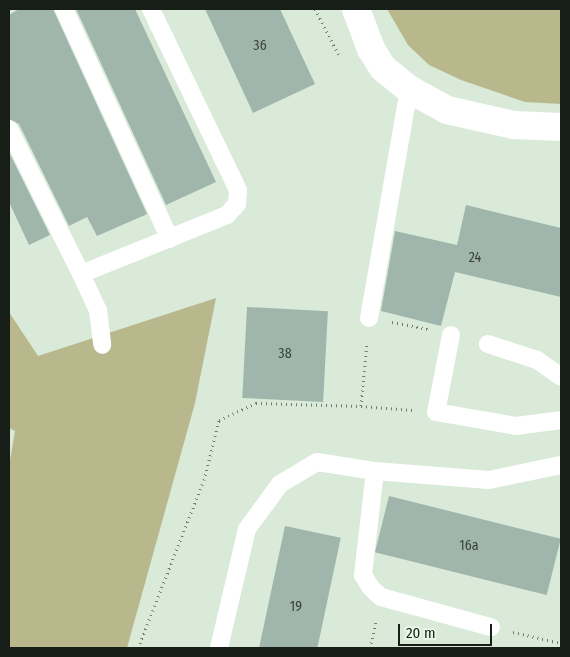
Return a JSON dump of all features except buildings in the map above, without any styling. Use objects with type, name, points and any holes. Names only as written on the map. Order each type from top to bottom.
[{"type":"street","points":[[356,9],[371,49],[383,68],[409,90],[447,110],[514,125],[561,127]]},
{"type":"lane","points":[[64,9],[170,238]]},
{"type":"lane","points":[[81,274],[227,215],[237,204],[238,190],[151,9]]},
{"type":"lane","points":[[369,318],[409,90]]},
{"type":"lane","points":[[9,129],[98,310],[102,345]]},
{"type":"lane","points":[[451,335],[436,412],[516,426],[561,420]]},
{"type":"lane","points":[[488,344],[537,360],[561,377]]},
{"type":"lane","points":[[219,648],[247,530],[280,484],[317,462],[375,471],[489,480],[561,465]]},
{"type":"lane","points":[[375,471],[363,574],[371,588],[381,597],[491,627]]},
{"type":"path","points":[[361,406],[369,318]]},
{"type":"path","points":[[138,648],[204,480],[219,420],[256,403],[361,406],[436,412]]},
{"type":"path","points":[[491,627],[561,643]]},
{"type":"shaded area","points":[[387,9],[561,9],[561,104],[525,102],[461,80],[429,65],[408,45]]},
{"type":"shaded area","points":[[216,298],[195,403],[127,648],[9,648],[9,466],[15,431],[9,428],[9,312],[38,356]]}]
